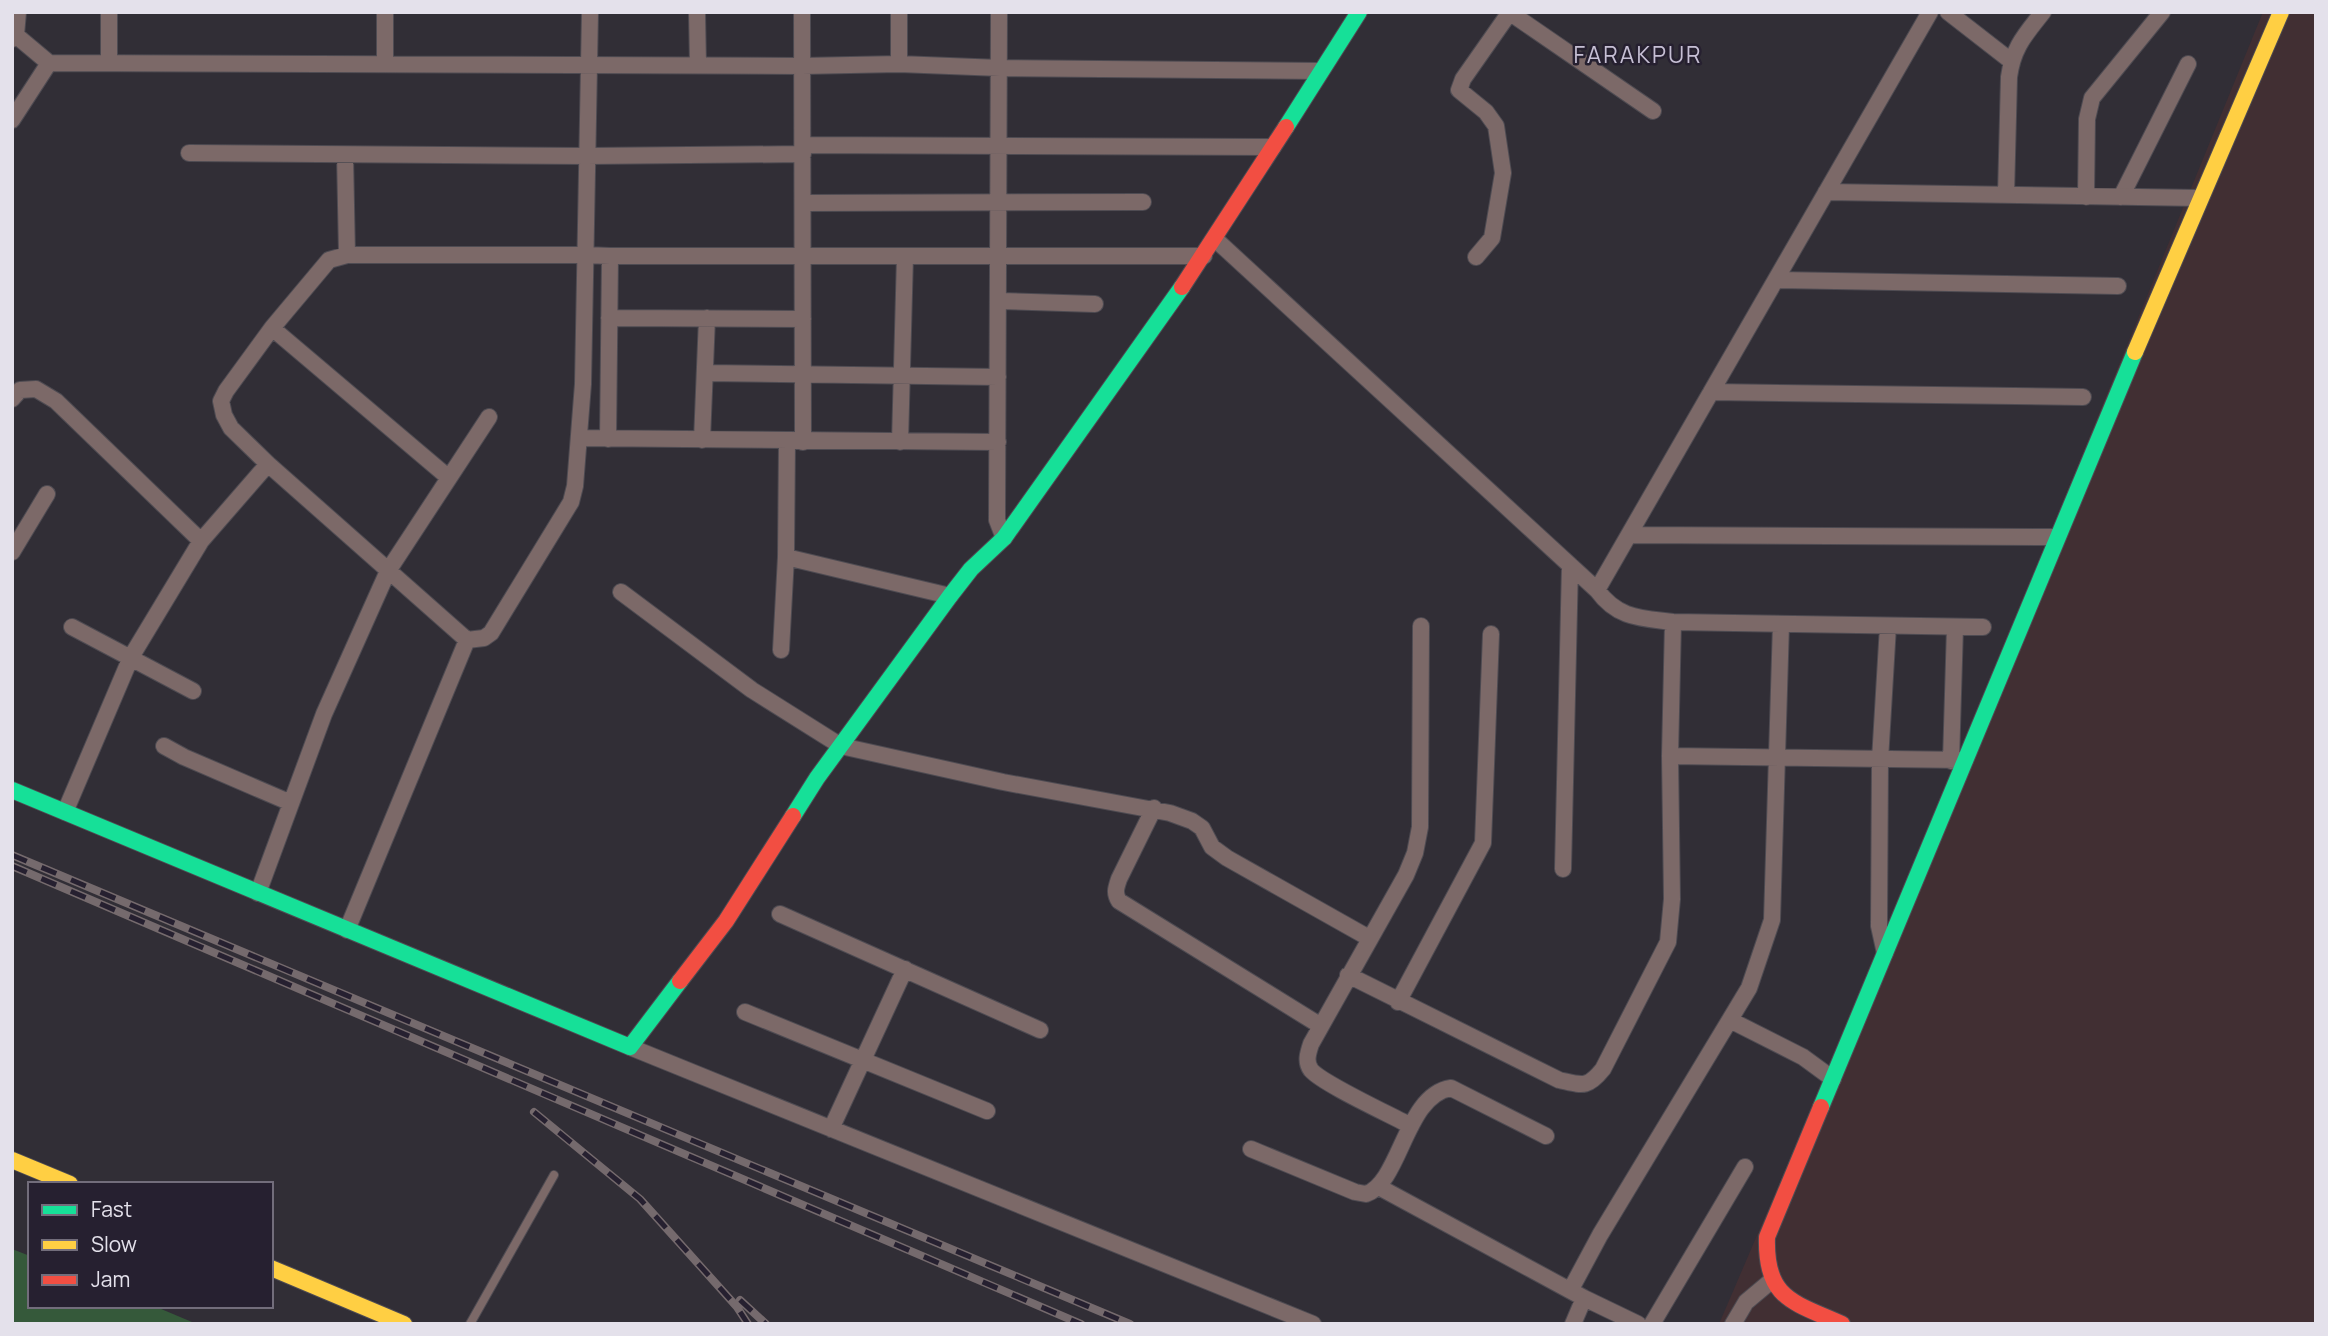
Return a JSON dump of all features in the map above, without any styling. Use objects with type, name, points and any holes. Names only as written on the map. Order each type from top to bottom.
[{"type":"street","points":[[18,12],[13,35],[49,63],[802,66],[899,64],[1000,68],[1321,71]]},
{"type":"street","points":[[108,63],[109,12]]},
{"type":"street","points":[[385,12],[385,64]]},
{"type":"street","points":[[590,12],[590,65],[587,156],[586,256],[583,384],[577,474],[571,502],[491,633],[484,638],[467,640],[268,464],[231,428],[224,415],[221,401],[272,328],[329,260],[347,255],[586,256],[1204,256]]},
{"type":"street","points":[[697,12],[698,65]]},
{"type":"street","points":[[781,650],[795,442],[803,375],[802,12]]},
{"type":"street","points":[[899,12],[899,64]]},
{"type":"street","points":[[999,12],[997,520],[1004,538]]},
{"type":"street","points":[[630,1047],[726,921],[817,778],[971,569],[1004,538],[1204,256],[1359,12]]},
{"type":"street","points":[[1476,257],[1493,237],[1503,173],[1496,126],[1486,112],[1459,90],[1510,12],[1653,111]]},
{"type":"street","points":[[1597,590],[1930,12]]},
{"type":"street","points":[[1948,12],[2011,61]]},
{"type":"street","points":[[2006,195],[2011,61],[2017,46],[2043,12]]},
{"type":"street","points":[[2087,197],[2087,120],[2092,98],[2162,12]]},
{"type":"street","points":[[1842,1324],[1776,1290],[1765,1255],[1767,1237],[1885,953],[1958,761],[2057,537],[2281,12]]},
{"type":"street","points":[[12,120],[49,63]]},
{"type":"street","points":[[2121,197],[2188,64]]},
{"type":"street","points":[[189,153],[587,156],[999,146],[1273,147]]},
{"type":"street","points":[[345,155],[347,255]]},
{"type":"street","points":[[1826,192],[2200,198]]},
{"type":"street","points":[[803,203],[1143,202]]},
{"type":"street","points":[[1214,239],[1570,565],[1616,611],[1634,617],[1673,622],[1983,627]]},
{"type":"street","points":[[608,439],[610,256]]},
{"type":"street","points":[[900,442],[905,256]]},
{"type":"street","points":[[1776,280],[2118,286]]},
{"type":"street","points":[[999,301],[1095,304]]},
{"type":"street","points":[[609,318],[803,318]]},
{"type":"street","points":[[702,440],[707,318]]},
{"type":"street","points":[[272,328],[449,478]]},
{"type":"street","points":[[705,373],[998,377]]},
{"type":"street","points":[[12,399],[20,390],[36,389],[56,401],[201,541]]},
{"type":"street","points":[[1711,392],[2083,397]]},
{"type":"street","points":[[258,893],[324,714],[388,571],[489,417]]},
{"type":"street","points":[[579,438],[998,442]]},
{"type":"street","points":[[65,812],[131,657],[201,541],[268,464]]},
{"type":"street","points":[[12,552],[18,530],[47,494]]},
{"type":"street","points":[[1629,535],[2057,537]]},
{"type":"street","points":[[786,557],[950,596]]},
{"type":"street","points":[[1563,869],[1570,565]]},
{"type":"street","points":[[621,592],[752,690],[841,746],[1003,782],[1154,808],[1192,821],[1202,828],[1212,847],[1227,858],[1369,938]]},
{"type":"street","points":[[1349,975],[1398,1002],[1559,1080],[1582,1086],[1593,1081],[1603,1069],[1668,942],[1672,899],[1670,756],[1673,622]]},
{"type":"street","points":[[1573,1324],[1578,1293],[1600,1234],[1749,988],[1772,920],[1781,624]]},
{"type":"street","points":[[1411,1126],[1326,1080],[1311,1069],[1306,1057],[1406,875],[1415,853],[1420,827],[1421,625]]},
{"type":"street","points":[[1885,953],[1878,926],[1880,760],[1888,626]]},
{"type":"street","points":[[72,627],[193,691]]},
{"type":"street","points":[[1955,627],[1958,761]]},
{"type":"street","points":[[1398,1002],[1483,843],[1491,634]]},
{"type":"street","points":[[347,930],[467,640]]},
{"type":"street","points":[[164,746],[291,803]]},
{"type":"street","points":[[1670,756],[1958,761]]},
{"type":"street","points":[[12,790],[630,1047],[1313,1324]]},
{"type":"street","points":[[1154,808],[1119,879],[1115,896],[1321,1026]]},
{"type":"street","points":[[780,914],[1040,1030]]},
{"type":"street","points":[[831,1129],[905,969]]},
{"type":"street","points":[[745,1012],[987,1111]]},
{"type":"street","points":[[1730,1020],[1803,1057],[1833,1079]]},
{"type":"street","points":[[1251,1149],[1355,1192],[1366,1194],[1379,1187],[1430,1096],[1438,1090],[1451,1088],[1546,1136]]},
{"type":"street","points":[[12,1160],[65,1182]]},
{"type":"street","points":[[1653,1324],[1745,1167]]},
{"type":"street","points":[[1379,1187],[1638,1324]]},
{"type":"street","points":[[273,1269],[404,1324]]},
{"type":"street","points":[[1733,1324],[1746,1302],[1771,1281]]},
{"type":"lane","points":[[470,1324],[554,1175]]},
{"type":"shaded area","points":[[2263,12],[2316,12],[2316,1324],[1719,1324],[1894,916]]},
{"type":"green space","points":[[12,1249],[28,1255],[28,1308],[159,1308],[192,1322],[191,1324],[12,1324]]},
{"type":"railway","points":[[12,855],[1130,1324]]},
{"type":"railway","points":[[12,866],[1081,1324]]},
{"type":"railway","points":[[534,1112],[640,1199],[737,1307],[748,1324]]},
{"type":"railway","points":[[740,1300],[766,1324]]},
{"type":"traffic: fast","points":[[1286,127],[1359,12]]},
{"type":"traffic: fast","points":[[793,816],[817,778],[950,596],[971,569],[1004,538],[1182,287]]},
{"type":"traffic: fast","points":[[1821,1107],[2135,352]]},
{"type":"traffic: fast","points":[[12,790],[630,1047],[680,981]]},
{"type":"traffic: slow","points":[[2135,352],[2281,12]]},
{"type":"traffic: slow","points":[[12,1160],[65,1182]]},
{"type":"traffic: slow","points":[[273,1269],[404,1324]]},
{"type":"traffic: jam","points":[[1182,287],[1286,127]]},
{"type":"traffic: jam","points":[[680,981],[726,921],[793,816]]},
{"type":"traffic: jam","points":[[1821,1107],[1767,1237],[1768,1258],[1771,1274],[1785,1296],[1842,1324]]},
{"type":"district","name":"FARAKPUR","points":[[1638,54]]}]
